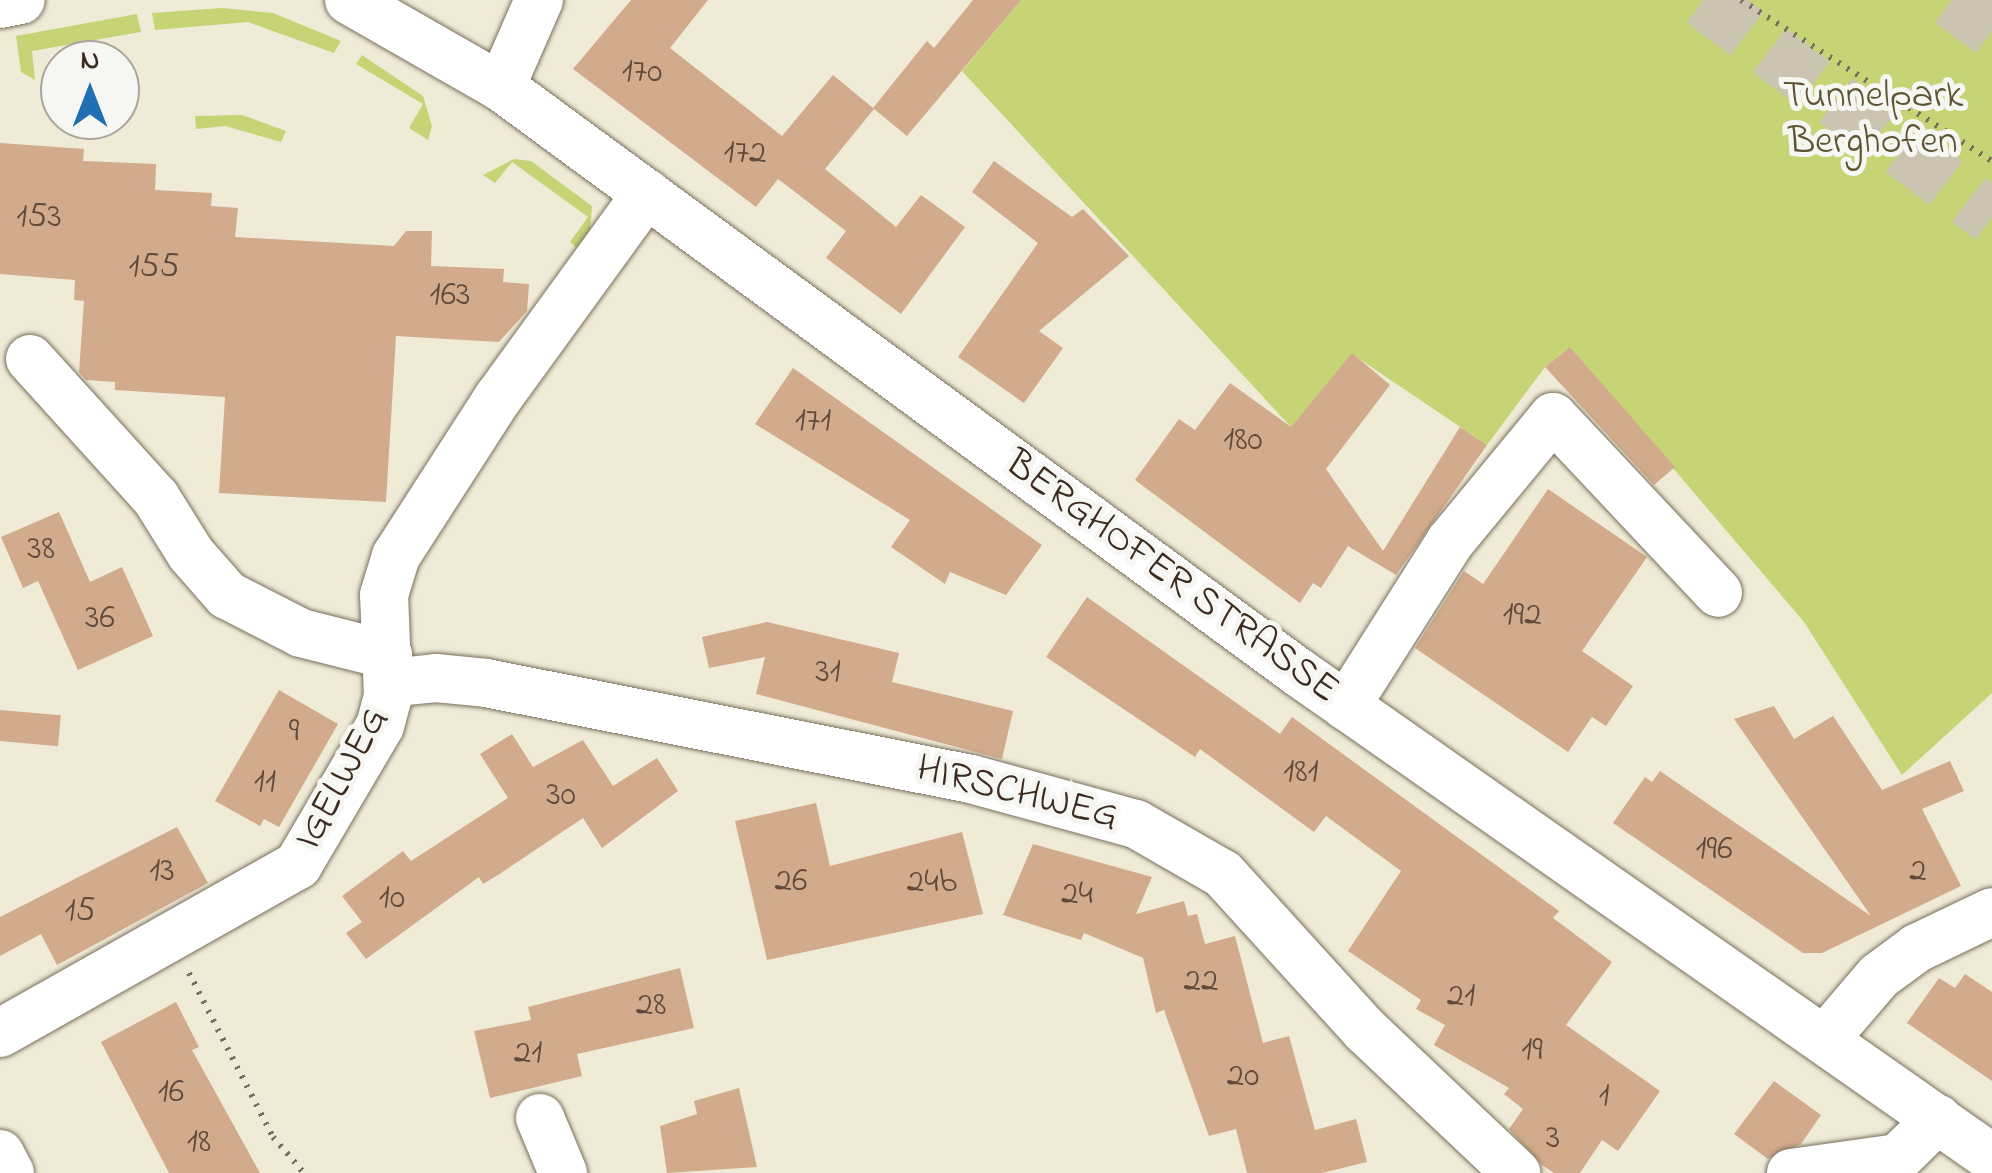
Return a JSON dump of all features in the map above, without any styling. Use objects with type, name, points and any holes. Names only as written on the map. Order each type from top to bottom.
[{"type":"street","points":[[0,4],[21,0]]},
{"type":"street","name":"BERGHOFER STRASSE","points":[[349,0],[500,87],[1346,706],[1992,1158]]},
{"type":"street","points":[[500,87],[540,0]]},
{"type":"street","name":"IGELWEG","points":[[0,1033],[298,865],[380,726],[388,669],[384,595],[422,508],[648,193]]},
{"type":"street","name":"HIRSCHWEG","points":[[30,360],[156,498],[191,554],[227,595],[300,633],[388,669],[486,683],[971,779],[1136,824],[1224,874],[1366,1031],[1516,1173]]},
{"type":"street","points":[[1346,706],[1450,542],[1553,417],[1718,592]]},
{"type":"street","points":[[1825,1039],[1879,976],[1917,948],[1992,912]]},
{"type":"street","points":[[540,1118],[564,1173]]},
{"type":"street","points":[[1791,1173],[1898,1158],[1938,1119]]},
{"type":"street","points":[[0,1154],[10,1173]]},
{"type":"path","points":[[1741,0],[1992,161]]},
{"type":"path","points":[[207,1006],[273,1138],[304,1173]]},
{"type":"green space","name":"Tunnelpark Berghofen","points":[[1021,0],[1977,0],[1992,12],[1992,693],[1902,775],[1804,622],[1570,347],[1545,367],[1487,445],[1352,354],[1291,427],[962,71]]},
{"type":"green space","points":[[222,8],[273,13],[341,41],[334,53],[248,22],[155,30],[152,13]]},
{"type":"green space","points":[[137,14],[141,32],[95,40],[40,40],[40,50],[32,51],[35,80],[21,72],[16,36]]},
{"type":"green space","points":[[362,55],[423,96],[432,126],[428,140],[409,128],[423,104],[356,64]]},
{"type":"green space","points":[[242,115],[286,131],[281,142],[225,126],[196,129],[195,116]]},
{"type":"green space","points":[[514,159],[531,161],[592,206],[590,231],[577,248],[570,242],[588,217],[512,162],[495,183],[483,175]]},
{"type":"building","points":[[631,0],[708,0],[670,48],[782,136],[833,75],[873,108],[927,41],[934,48],[973,0],[1021,0],[907,136],[874,109],[825,169],[896,227],[921,195],[965,227],[901,314],[826,258],[846,231],[778,179],[756,207],[573,69]]},
{"type":"building","points":[[0,143],[84,149],[83,161],[156,164],[155,190],[212,193],[211,206],[238,208],[235,237],[394,246],[406,231],[432,231],[431,266],[504,269],[503,282],[529,284],[527,311],[499,342],[396,336],[386,502],[219,493],[225,397],[115,390],[115,382],[86,380],[79,372],[84,301],[74,300],[75,280],[0,274]]},
{"type":"building","points":[[994,161],[1072,217],[1083,209],[1129,256],[1039,331],[1063,348],[1024,403],[958,357],[1038,243],[972,192]]},
{"type":"building","points":[[1570,347],[1675,467],[1654,485],[1545,367]]},
{"type":"building","points":[[1352,353],[1390,385],[1326,469],[1383,551],[1460,427],[1487,445],[1396,575],[1348,546],[1321,588],[1313,583],[1300,603],[1135,480],[1179,419],[1195,430],[1230,383],[1291,427]]},
{"type":"building","points":[[793,368],[1042,545],[1006,595],[950,572],[945,584],[891,547],[910,520],[755,424]]},
{"type":"building","points":[[1548,489],[1647,557],[1582,651],[1633,686],[1606,726],[1592,717],[1568,752],[1415,648],[1464,571],[1483,584]]},
{"type":"building","points":[[59,512],[90,582],[122,567],[153,636],[78,670],[38,581],[23,588],[1,537]]},
{"type":"building","points":[[1087,597],[1280,734],[1292,717],[1559,911],[1553,918],[1612,962],[1566,1025],[1660,1091],[1618,1151],[1602,1140],[1580,1173],[1554,1173],[1542,1165],[1509,1129],[1523,1109],[1504,1094],[1509,1088],[1434,1045],[1445,1025],[1416,1009],[1421,1000],[1348,951],[1401,871],[1326,816],[1314,832],[1200,749],[1195,757],[1046,657]]},
{"type":"building","points":[[767,622],[899,653],[892,682],[1013,711],[1002,759],[756,694],[765,657],[709,668],[702,637]]},
{"type":"building","points":[[279,690],[338,724],[279,827],[264,819],[260,826],[215,801]]},
{"type":"building","points":[[1774,706],[1794,739],[1833,716],[1882,790],[1950,761],[1964,791],[1922,809],[1961,886],[1822,953],[1803,953],[1613,823],[1645,777],[1652,782],[1660,771],[1871,916],[1734,719]]},
{"type":"building","points":[[0,710],[61,715],[58,746],[0,741]]},
{"type":"building","points":[[512,734],[533,767],[583,740],[613,786],[657,758],[678,791],[602,848],[583,818],[483,884],[479,877],[366,959],[346,933],[362,922],[342,896],[403,851],[411,861],[508,798],[480,754]]},
{"type":"building","points":[[816,803],[830,866],[962,832],[983,914],[767,960],[735,821]]},
{"type":"building","points":[[177,827],[208,883],[57,965],[41,934],[0,956],[0,917]]},
{"type":"building","points":[[1033,844],[1152,877],[1136,914],[1184,901],[1188,916],[1197,914],[1205,944],[1235,936],[1263,1043],[1289,1036],[1315,1130],[1356,1119],[1367,1162],[1322,1173],[1247,1173],[1236,1129],[1209,1136],[1164,1010],[1156,1013],[1143,958],[1084,933],[1081,940],[1003,915]]},
{"type":"building","points":[[680,968],[694,1028],[577,1054],[582,1076],[490,1098],[474,1031],[531,1020],[528,1007]]},
{"type":"building","points":[[1965,974],[1992,992],[1992,1081],[1907,1023],[1939,978],[1955,988]]},
{"type":"building","points":[[176,1002],[199,1047],[192,1050],[260,1173],[169,1173],[101,1042]]},
{"type":"building","points":[[1774,1081],[1821,1115],[1801,1144],[1768,1159],[1734,1134]]},
{"type":"building","points":[[739,1088],[757,1167],[667,1173],[660,1126],[697,1114],[694,1101]]},
{"type":"tunnel","points":[[1703,0],[1992,217]]},
{"type":"tunnel","points":[[1951,0],[1992,30]]}]
